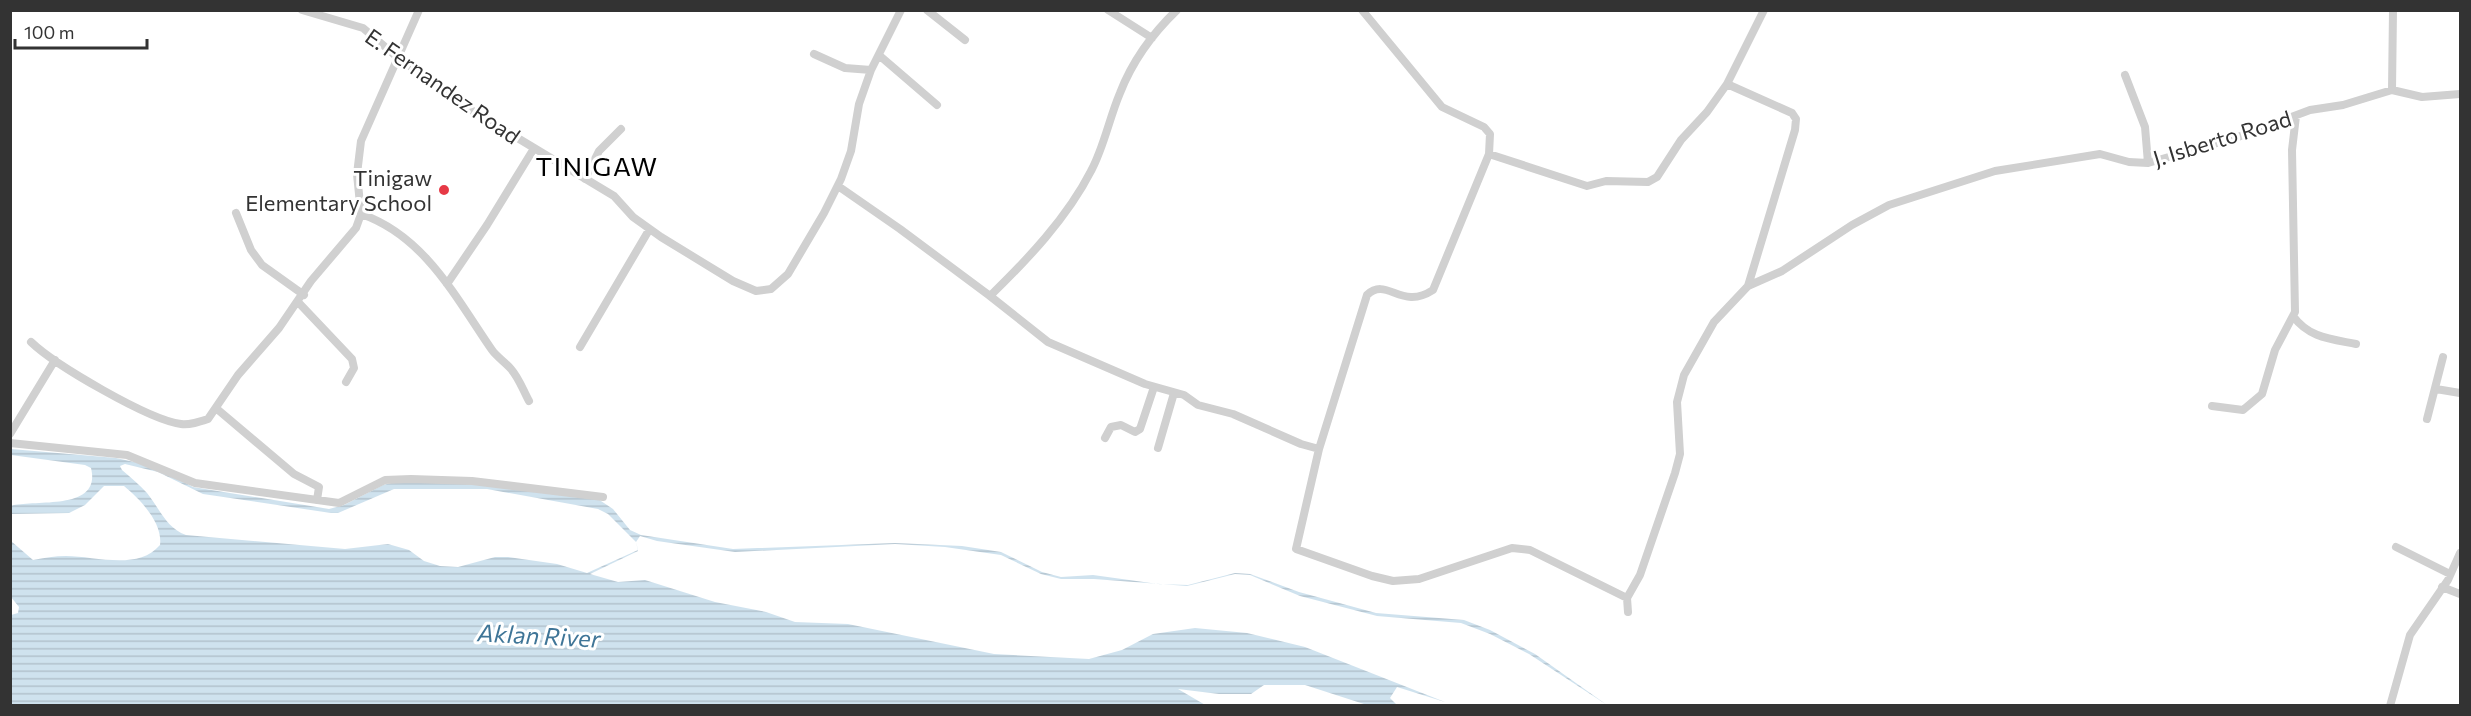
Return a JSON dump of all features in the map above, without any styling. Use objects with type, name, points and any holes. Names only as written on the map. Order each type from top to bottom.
[{"type":"street","name":"E. Fernandez Road","points":[[302,10],[363,28],[452,98],[533,150],[614,196],[649,230],[744,287],[756,291],[771,289],[788,274],[838,186],[851,151],[859,104],[871,70],[901,10]]},
{"type":"street","points":[[31,342],[55,360],[158,419],[182,424],[208,419],[217,409],[238,375],[301,299],[311,281],[356,228],[362,214],[357,174],[361,141],[419,10]]},
{"type":"street","points":[[927,10],[965,40]]},
{"type":"street","points":[[1108,10],[1152,38]]},
{"type":"street","points":[[990,296],[1018,268],[1079,193],[1093,169],[1120,92],[1141,52],[1177,10]]},
{"type":"street","points":[[1362,10],[1443,107],[1484,127],[1490,134],[1489,154],[1433,290],[1421,298],[1411,298],[1381,288],[1373,289],[1367,294],[1319,449],[1296,549],[1372,576],[1393,580],[1419,579],[1512,548],[1530,550],[1628,598]]},
{"type":"street","points":[[1489,154],[1587,186],[1606,181],[1648,182],[1657,177],[1681,140],[1707,112],[1727,84],[1764,10]]},
{"type":"street","points":[[2393,10],[2392,90],[2422,97],[2460,94]]},
{"type":"street","points":[[814,54],[845,68],[871,70]]},
{"type":"street","points":[[880,56],[937,105]]},
{"type":"street","points":[[2125,75],[2145,127],[2148,163]]},
{"type":"street","points":[[1628,612],[1628,598],[1640,575],[1676,473],[1680,454],[1677,402],[1684,375],[1714,322],[1748,286],[1796,119],[1786,109],[1727,84]]},
{"type":"street","name":"J. Isberto Road","points":[[1748,286],[1782,271],[1889,205],[1995,171],[2100,154],[2129,162],[2148,163],[2238,137],[2310,110],[2343,105],[2392,90]]},
{"type":"street","points":[[2212,406],[2243,410],[2262,394],[2275,350],[2294,316],[2292,150],[2296,116]]},
{"type":"street","points":[[585,178],[599,151],[621,129]]},
{"type":"street","points":[[447,284],[533,150]]},
{"type":"street","points":[[838,186],[900,229],[1048,342],[1154,387],[1319,449]]},
{"type":"street","points":[[236,213],[251,250],[262,265],[301,299],[352,359],[354,368],[346,382]]},
{"type":"street","points":[[362,214],[381,220],[412,243],[470,313],[491,349],[512,370],[529,401]]},
{"type":"street","points":[[580,347],[649,230]]},
{"type":"street","points":[[2294,316],[2302,328],[2312,335],[2356,344]]},
{"type":"street","points":[[2427,419],[2443,357]]},
{"type":"street","points":[[10,434],[55,360]]},
{"type":"street","points":[[1106,438],[1112,427],[1121,425],[1135,432],[1140,429],[1154,387]]},
{"type":"street","points":[[2436,389],[2460,393]]},
{"type":"street","points":[[1158,448],[1174,393]]},
{"type":"street","points":[[217,409],[294,474],[320,487],[317,500]]},
{"type":"street","points":[[10,442],[136,456],[195,483],[317,500],[339,502],[385,480],[411,479],[472,482],[603,497]]},
{"type":"street","points":[[2396,547],[2450,574]]},
{"type":"street","points":[[2390,705],[2410,635],[2450,574],[2460,553]]},
{"type":"street","points":[[2442,587],[2460,594]]},
{"type":"water","name":"Aklan River","points":[[11,449],[116,458],[157,467],[193,487],[329,509],[344,505],[383,485],[399,481],[486,485],[598,499],[613,509],[630,530],[641,535],[733,549],[895,543],[962,546],[1001,552],[1042,572],[1061,577],[1093,575],[1155,584],[1061,579],[1041,574],[1001,555],[945,547],[895,544],[735,552],[657,541],[640,536],[636,542],[608,514],[598,509],[487,489],[394,489],[338,513],[331,513],[203,494],[158,472],[125,464],[120,466],[147,493],[168,523],[186,535],[345,549],[388,544],[409,550],[424,561],[440,566],[458,567],[495,557],[508,557],[557,564],[587,573],[638,550],[590,574],[618,582],[645,580],[715,602],[766,612],[795,622],[848,624],[994,654],[1089,659],[1122,650],[1153,634],[1195,628],[1247,633],[1305,647],[1445,702],[1397,687],[1390,698],[1397,705],[1367,705],[1305,685],[1264,685],[1251,694],[1219,694],[1178,689],[1207,706],[11,705],[11,615],[18,613],[19,607],[11,597],[11,541],[33,560],[66,556],[128,560],[151,553],[160,545],[160,537],[149,512],[124,486],[104,486],[85,505],[69,513],[11,514],[11,506],[77,498],[86,492],[92,482],[91,468],[85,465],[11,455]]},
{"type":"water","points":[[1235,573],[1250,574],[1299,592],[1376,613],[1464,620],[1490,630],[1535,654],[1607,705],[1529,654],[1490,634],[1461,623],[1377,616],[1300,596],[1250,575],[1235,574],[1187,586],[1162,584],[1188,585]]},
{"type":"place","name":"Tinigaw Elementary School","points":[[444,190]]},
{"type":"district","name":"TINIGAW","points":[[597,165]]}]
